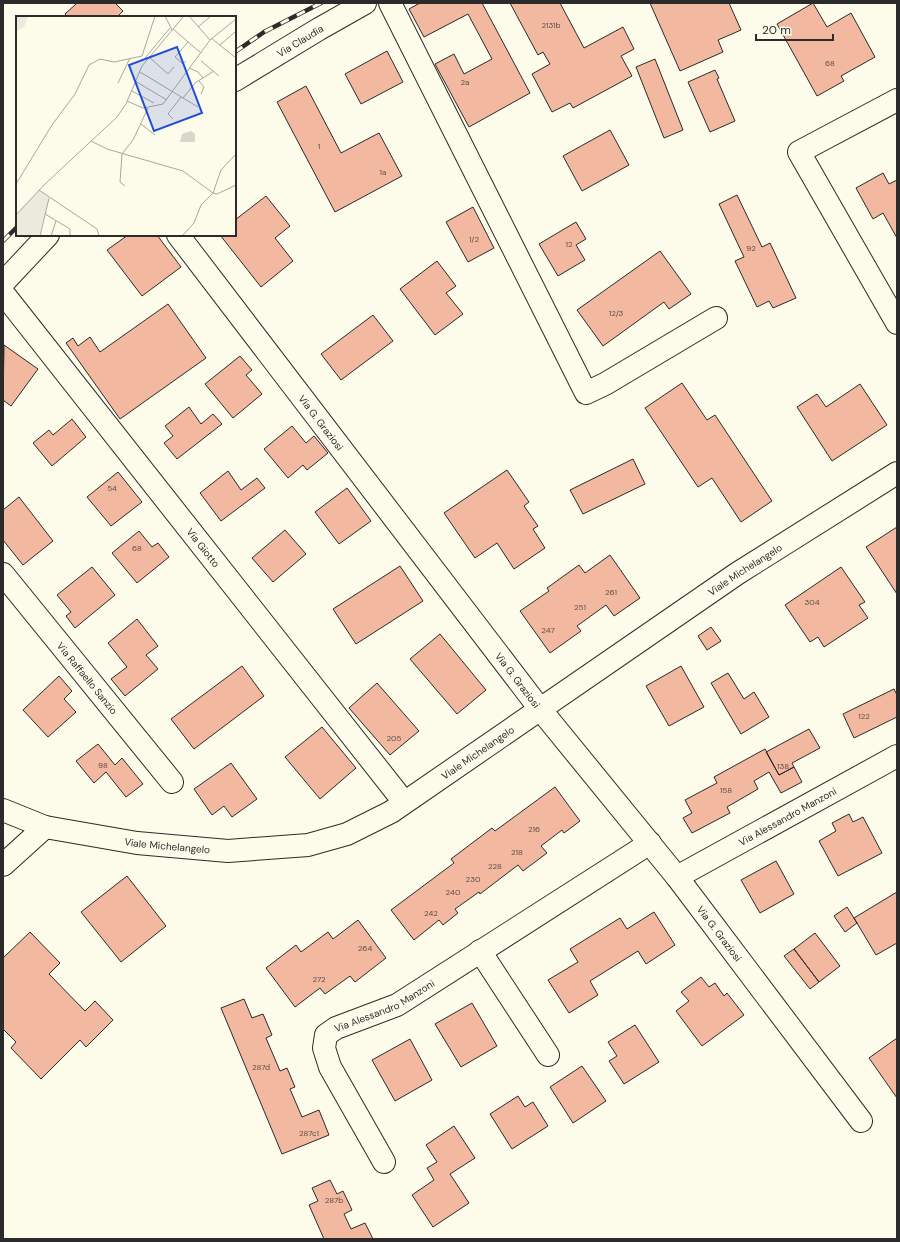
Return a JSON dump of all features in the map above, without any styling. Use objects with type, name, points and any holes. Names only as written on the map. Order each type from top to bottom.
[{"type":"street","name":"Via Claudia","points":[[236,79],[320,28],[365,3]]},
{"type":"street","points":[[390,3],[586,393],[605,384],[716,318]]},
{"type":"street","points":[[897,100],[799,152],[897,323]]},
{"type":"street","points":[[3,284],[47,236]]},
{"type":"street","name":"Via G. Graziosi","points":[[179,236],[540,709],[677,877],[861,1121]]},
{"type":"street","name":"Via Giotto","points":[[3,293],[404,802]]},
{"type":"street","name":"Viale Michelangelo","points":[[3,810],[45,826],[138,843],[228,851],[308,845],[347,834],[391,812],[738,573],[897,472]]},
{"type":"street","name":"Via Raffaello Sanzio","points":[[3,574],[172,782]]},
{"type":"street","name":"Via Alessandro Manzoni","points":[[677,877],[897,756]]},
{"type":"street","points":[[3,865],[45,826]]},
{"type":"street","name":"Via Alessandro Manzoni","points":[[384,1162],[330,1067],[324,1048],[326,1035],[336,1028],[397,1005],[650,843]]},
{"type":"street","points":[[480,951],[548,1055]]},
{"type":"building","points":[[77,3],[115,3],[123,11],[118,16],[67,16],[65,14]]},
{"type":"building","points":[[420,3],[482,3],[530,93],[469,127],[435,64],[454,54],[464,74],[492,59],[468,14],[424,37],[409,9]]},
{"type":"building","points":[[510,3],[560,3],[584,48],[623,27],[634,49],[621,56],[632,76],[573,108],[570,103],[552,112],[532,74],[550,64],[543,52],[538,55]]},
{"type":"building","points":[[650,3],[729,3],[741,30],[718,40],[723,52],[680,71]]},
{"type":"building","points":[[813,3],[827,27],[851,13],[875,57],[841,76],[844,81],[817,96],[777,24]]},
{"type":"building","points":[[387,51],[403,82],[361,104],[345,74]]},
{"type":"building","points":[[655,59],[683,130],[664,138],[636,67]]},
{"type":"building","points":[[715,70],[719,78],[717,79],[735,121],[710,132],[688,82]]},
{"type":"building","points":[[306,86],[341,153],[379,133],[402,176],[335,212],[277,102]]},
{"type":"building","points":[[610,130],[629,165],[582,191],[563,156]]},
{"type":"building","points":[[883,173],[889,184],[897,180],[897,238],[883,213],[873,219],[856,188]]},
{"type":"building","points":[[737,195],[762,247],[770,243],[796,298],[773,308],[769,301],[757,307],[735,261],[744,257],[719,204]]},
{"type":"building","points":[[266,196],[290,226],[275,238],[293,261],[261,287],[221,236],[236,236],[236,219]]},
{"type":"building","points":[[473,207],[494,248],[468,262],[446,222]]},
{"type":"building","points":[[576,222],[586,239],[576,245],[585,260],[558,276],[539,244]]},
{"type":"building","points":[[127,236],[158,236],[181,267],[142,296],[107,250]]},
{"type":"building","points":[[660,251],[691,294],[669,309],[664,302],[603,346],[577,310]]},
{"type":"building","points":[[437,261],[456,286],[446,293],[463,314],[435,335],[400,289]]},
{"type":"building","points":[[168,304],[206,358],[120,419],[66,343],[73,338],[78,346],[90,337],[100,352]]},
{"type":"building","points":[[373,315],[393,341],[341,380],[321,354]]},
{"type":"building","points":[[4,345],[38,369],[11,406],[3,400]]},
{"type":"building","points":[[240,356],[252,370],[246,375],[262,394],[233,418],[205,384]]},
{"type":"building","points":[[682,383],[707,420],[715,415],[772,501],[741,522],[712,478],[698,487],[645,408]]},
{"type":"building","points":[[860,384],[887,425],[832,461],[797,407],[817,394],[826,407]]},
{"type":"building","points":[[189,407],[201,424],[213,414],[222,424],[177,459],[164,443],[173,436],[165,426]]},
{"type":"building","points":[[72,419],[86,437],[52,466],[33,443],[49,430],[53,435]]},
{"type":"building","points":[[292,426],[306,443],[314,436],[328,453],[307,470],[303,465],[288,478],[264,449]]},
{"type":"building","points":[[633,459],[645,484],[583,514],[570,490]]},
{"type":"building","points":[[507,470],[529,502],[524,506],[538,526],[533,529],[545,548],[514,569],[497,543],[475,558],[444,513]]},
{"type":"building","points":[[228,471],[241,490],[257,478],[265,488],[221,521],[200,493]]},
{"type":"building","points":[[118,472],[142,502],[111,526],[87,497]]},
{"type":"building","points":[[347,488],[371,521],[339,544],[315,512]]},
{"type":"building","points":[[19,497],[53,541],[23,565],[3,540],[3,510]]},
{"type":"building","points":[[897,527],[897,594],[866,547]]},
{"type":"building","points":[[285,530],[306,554],[273,582],[252,558]]},
{"type":"building","points":[[139,531],[152,547],[158,543],[169,557],[137,583],[112,553]]},
{"type":"building","points":[[610,555],[640,598],[614,616],[606,605],[577,626],[581,631],[550,653],[520,611],[549,591],[547,588],[579,565],[585,573]]},
{"type":"building","points":[[400,566],[423,601],[356,644],[333,609]]},
{"type":"building","points":[[92,567],[115,595],[75,628],[66,616],[71,612],[57,595]]},
{"type":"building","points":[[841,567],[865,602],[859,605],[868,618],[824,647],[818,637],[810,642],[785,605]]},
{"type":"building","points":[[137,619],[158,646],[146,655],[158,669],[125,696],[111,679],[127,667],[108,643]]},
{"type":"building","points":[[711,627],[721,641],[707,650],[698,636]]},
{"type":"building","points":[[440,634],[486,690],[457,714],[410,659]]},
{"type":"building","points":[[242,666],[264,696],[194,749],[171,719]]},
{"type":"building","points":[[681,666],[704,707],[669,726],[646,686]]},
{"type":"building","points":[[728,673],[744,699],[754,692],[769,717],[741,734],[711,683]]},
{"type":"building","points":[[59,676],[72,691],[64,699],[76,712],[48,737],[23,710]]},
{"type":"building","points":[[377,683],[419,731],[390,755],[349,708]]},
{"type":"building","points":[[894,689],[897,695],[897,717],[854,738],[843,714]]},
{"type":"building","points":[[322,727],[356,768],[320,799],[285,757]]},
{"type":"building","points":[[809,729],[820,748],[792,763],[794,767],[779,775],[766,752]]},
{"type":"building","points":[[98,744],[115,765],[122,758],[143,784],[126,797],[106,772],[94,783],[76,761]]},
{"type":"building","points":[[765,749],[779,775],[794,767],[802,782],[781,793],[769,772],[754,781],[758,789],[727,807],[730,813],[692,833],[683,818],[692,813],[685,800],[717,783],[714,777]]},
{"type":"building","points":[[231,763],[257,799],[232,817],[224,806],[212,815],[194,789]]},
{"type":"building","points":[[555,787],[580,821],[564,833],[562,830],[541,846],[547,853],[523,871],[518,865],[480,894],[479,892],[455,909],[458,913],[443,925],[439,920],[414,940],[391,910],[454,863],[451,859],[492,828],[495,831]]},
{"type":"building","points":[[849,814],[853,822],[863,817],[882,853],[838,876],[819,841],[836,831],[832,823]]},
{"type":"building","points":[[776,861],[794,894],[760,913],[741,880]]},
{"type":"building","points":[[127,876],[166,926],[121,962],[81,912]]},
{"type":"building","points":[[897,892],[897,943],[876,955],[854,918]]},
{"type":"building","points":[[847,907],[857,923],[845,932],[834,916]]},
{"type":"building","points":[[654,912],[675,945],[646,964],[638,951],[590,981],[598,995],[569,1013],[548,980],[578,962],[570,949],[620,918],[627,929]]},
{"type":"building","points":[[358,920],[386,958],[355,982],[350,976],[325,994],[320,988],[295,1007],[266,968],[296,945],[301,952],[328,932],[333,939]]},
{"type":"building","points":[[30,932],[60,963],[49,974],[85,1011],[95,1001],[113,1020],[86,1047],[80,1040],[41,1079],[11,1048],[16,1042],[3,1029],[3,958]]},
{"type":"building","points":[[815,933],[840,966],[819,982],[794,949]]},
{"type":"building","points":[[794,949],[819,982],[810,989],[784,956]]},
{"type":"building","points":[[701,977],[709,987],[715,983],[724,996],[727,993],[744,1015],[702,1046],[676,1011],[689,1001],[681,992]]},
{"type":"building","points":[[244,999],[252,1018],[263,1014],[272,1035],[266,1038],[280,1071],[287,1068],[295,1087],[290,1089],[302,1117],[319,1110],[329,1135],[282,1154],[221,1008]]},
{"type":"building","points":[[472,1003],[497,1046],[461,1067],[435,1024]]},
{"type":"building","points":[[635,1025],[659,1062],[624,1084],[609,1061],[617,1056],[608,1042]]},
{"type":"building","points":[[897,1038],[897,1098],[869,1058]]},
{"type":"building","points":[[410,1039],[432,1080],[395,1101],[372,1060]]},
{"type":"building","points":[[582,1066],[606,1101],[573,1123],[550,1087]]},
{"type":"building","points":[[518,1096],[525,1107],[533,1102],[548,1126],[512,1149],[490,1114]]},
{"type":"building","points":[[454,1126],[475,1158],[450,1174],[469,1203],[433,1227],[412,1195],[434,1180],[427,1168],[437,1162],[426,1145]]},
{"type":"building","points":[[330,1180],[337,1194],[343,1191],[352,1210],[344,1214],[351,1229],[365,1223],[373,1239],[324,1239],[309,1205],[318,1201],[312,1188]]},
{"type":"railway","points":[[236,51],[264,32],[321,3]]},
{"type":"railway","points":[[3,241],[16,228]]}]
